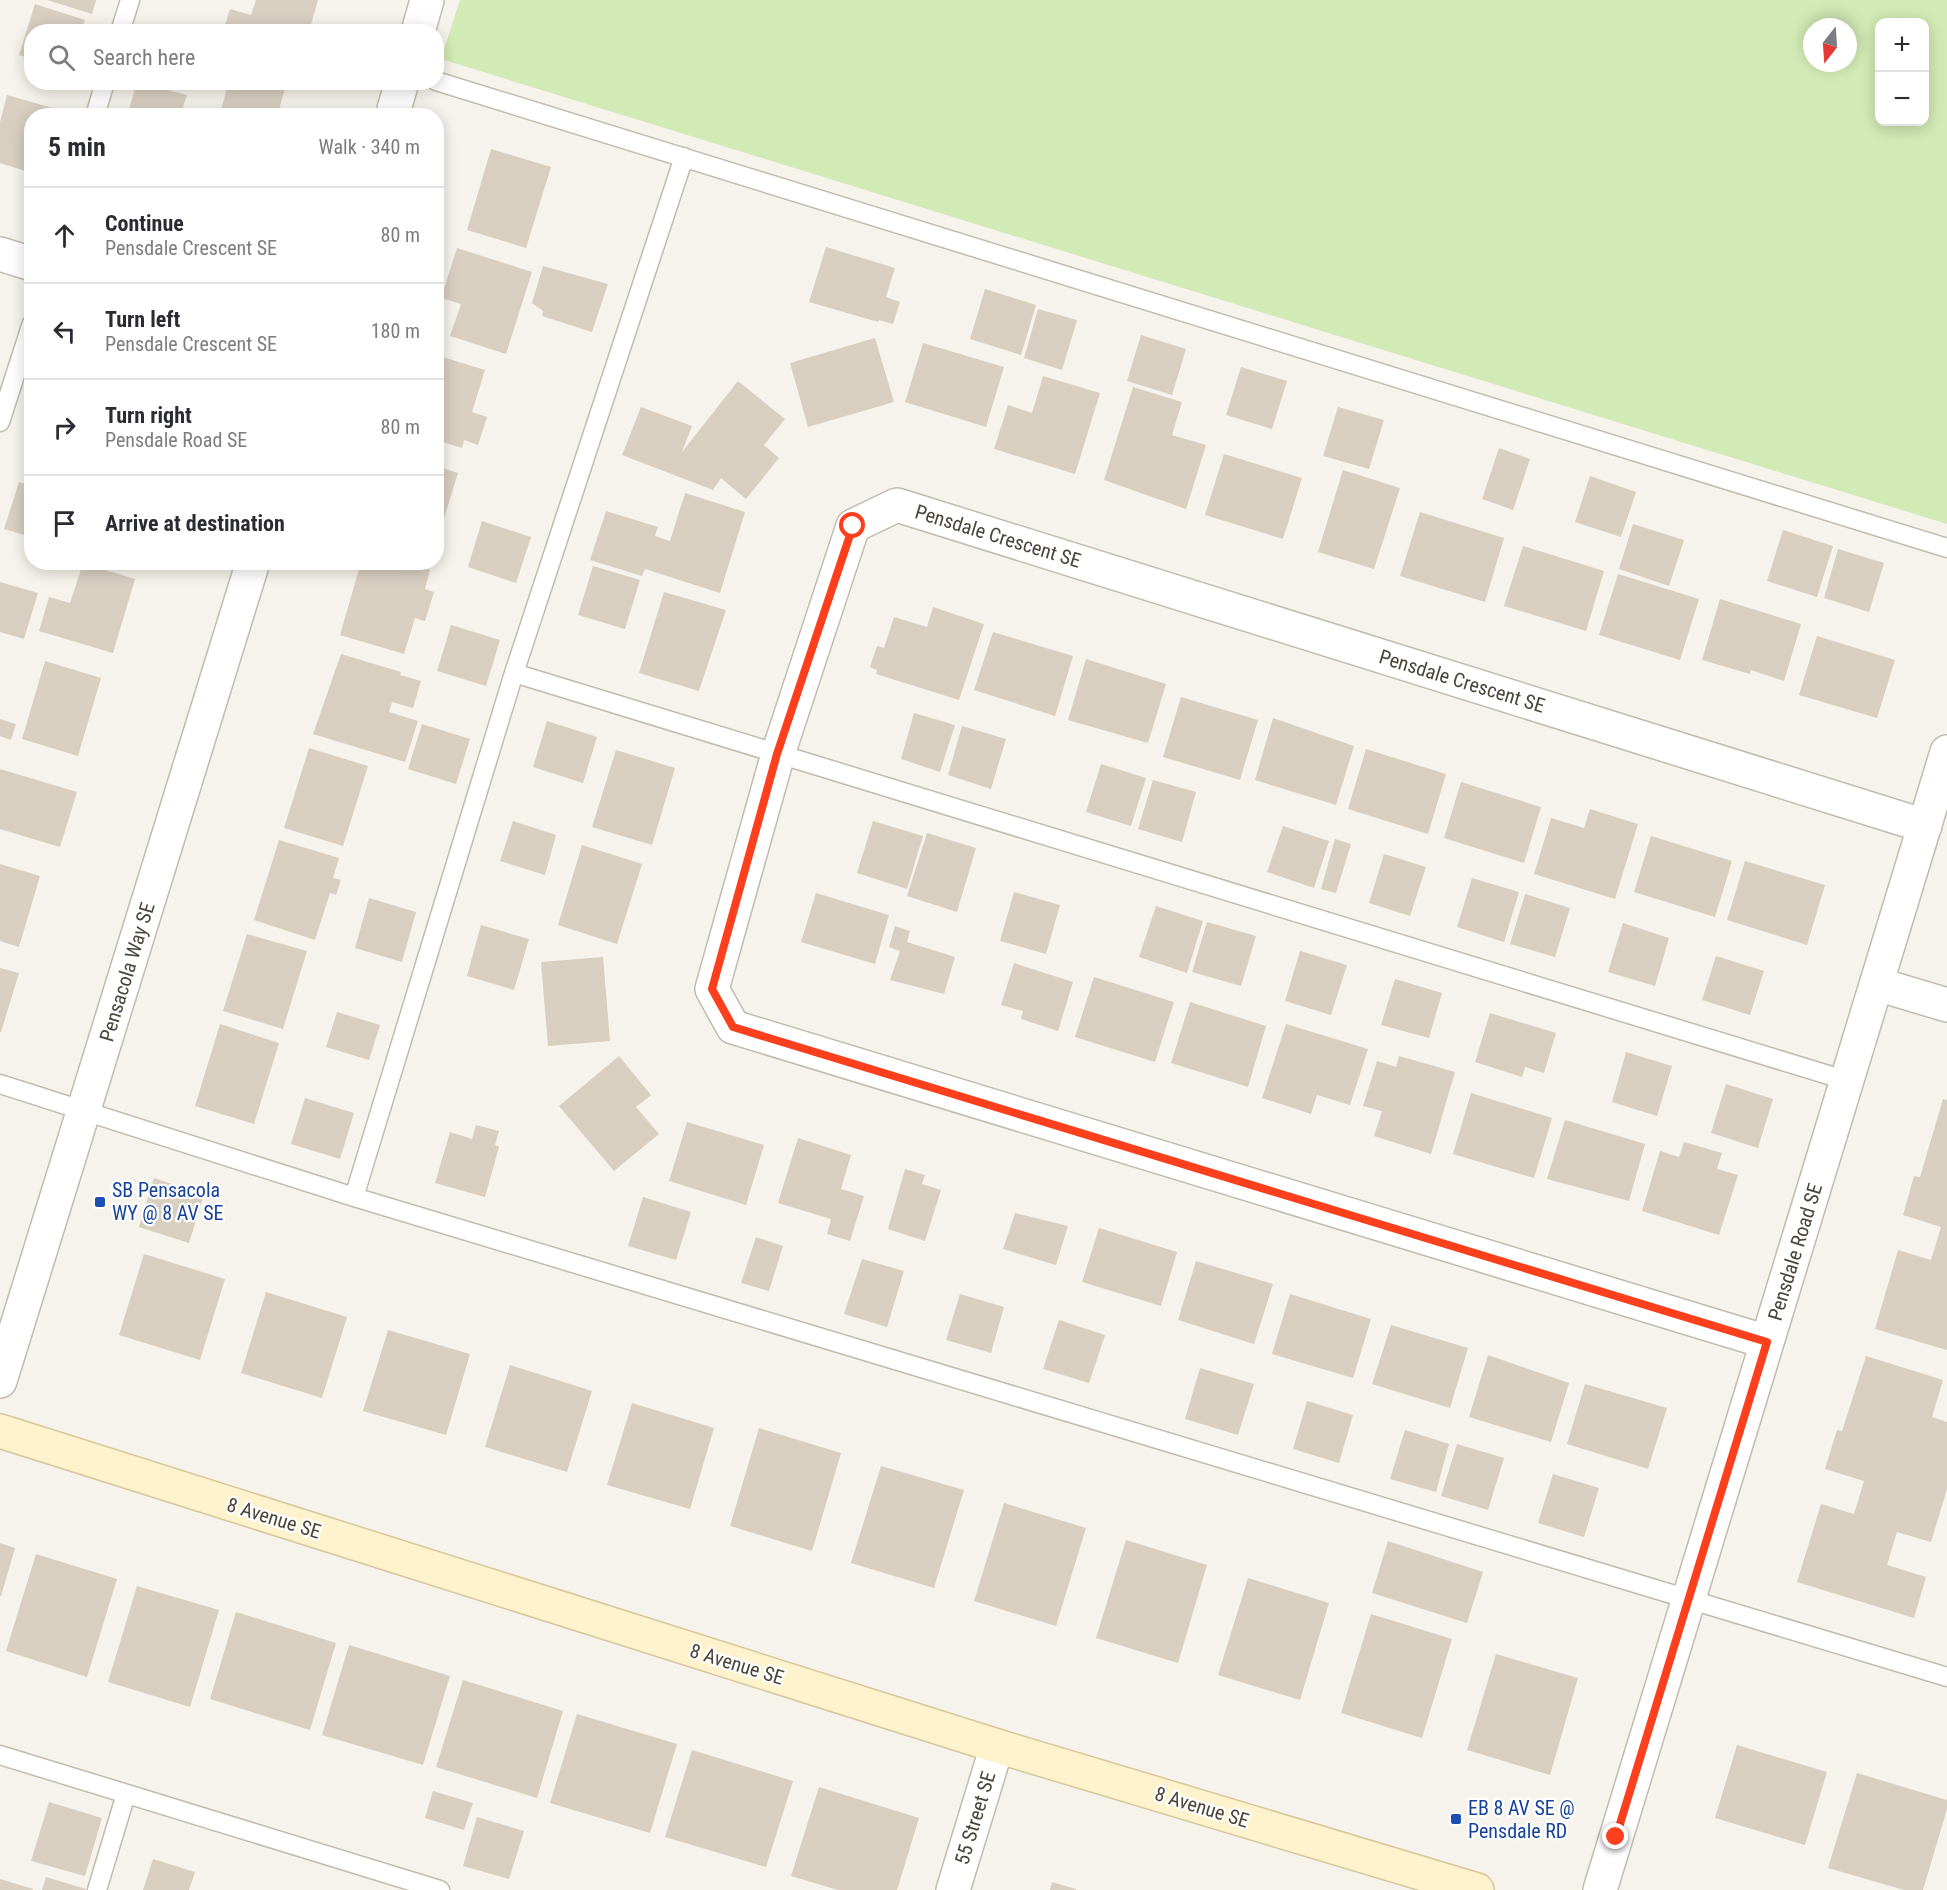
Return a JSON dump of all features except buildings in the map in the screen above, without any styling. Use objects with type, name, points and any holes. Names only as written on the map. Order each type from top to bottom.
[{"type":"street","points":[[420,24],[427,0]]},
{"type":"street","points":[[394,108],[400,90]]},
{"type":"street","points":[[0,254],[24,262]]},
{"type":"street","name":"Pensdale Crescent SE","points":[[1767,1342],[733,1027],[712,989],[777,754],[853,526],[897,505],[1925,826]]},
{"type":"street","name":"Pensacola Way SE","points":[[0,1381],[251,570]]},
{"type":"street","name":"Pensdale Road SE","points":[[1600,1890],[1947,752]]},
{"type":"street","points":[[1877,984],[1947,1005]]},
{"type":"street","name":"8 Avenue SE","points":[[0,1431],[997,1746],[1477,1890]]},
{"type":"street","name":"55 Street SE","points":[[953,1890],[997,1746]]},
{"type":"lane","points":[[122,24],[130,0]]},
{"type":"lane","points":[[444,83],[1947,548]]},
{"type":"lane","points":[[97,108],[103,90]]},
{"type":"lane","points":[[354,1197],[514,673],[684,157]]},
{"type":"lane","points":[[0,422],[24,347]]},
{"type":"lane","points":[[514,673],[1848,1081]]},
{"type":"lane","points":[[0,1084],[354,1197],[1947,1677]]},
{"type":"lane","points":[[0,1755],[440,1890]]},
{"type":"lane","points":[[97,1890],[126,1794]]},
{"type":"green space","points":[[460,0],[1947,0],[1947,524],[444,60],[444,50]]},
{"type":"place","name":"SB Pensacola WY @ 8 AV SE","points":[[100,1202]]},
{"type":"place","name":"EB 8 AV SE @ Pensdale RD","points":[[1456,1819]]},
{"type":"route","points":[[853,526],[777,754],[712,989],[733,1027],[1767,1342],[1616,1837]]}]
